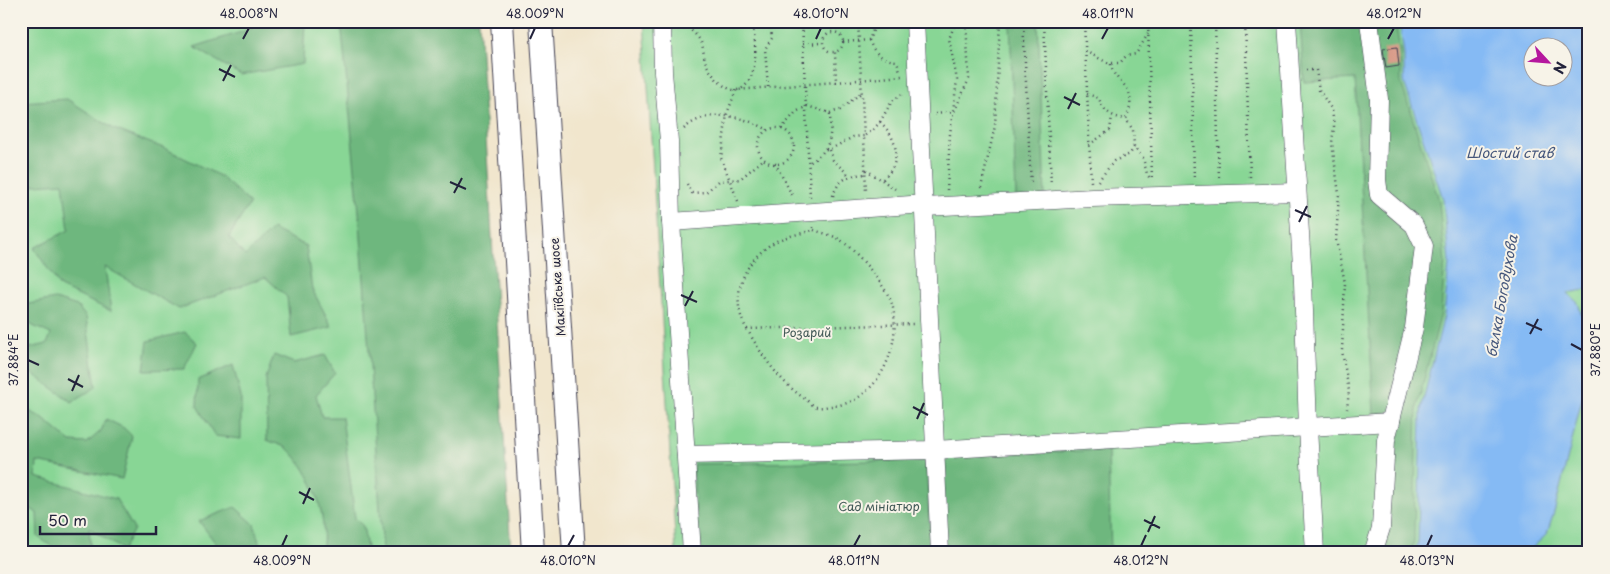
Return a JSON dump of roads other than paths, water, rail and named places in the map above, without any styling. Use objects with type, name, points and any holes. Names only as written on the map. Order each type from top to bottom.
[{"type":"main road","points":[[502,21],[533,553]]},
{"type":"main road","name":"Макіївське шосе","points":[[541,21],[574,553]]},
{"type":"street","points":[[662,21],[677,125],[671,222],[692,553]]},
{"type":"street","points":[[915,21],[921,114],[940,553]]},
{"type":"street","points":[[1287,21],[1303,282],[1315,553]]},
{"type":"street","points":[[1372,23],[1379,99],[1377,180],[1379,195],[1414,225],[1424,246],[1414,328],[1386,440],[1381,528],[1373,553]]},
{"type":"street","points":[[671,222],[867,208],[1194,194],[1296,192]]},
{"type":"street","points":[[686,456],[935,450],[1391,422]]},
{"type":"water","name":"Шостий став","points":[[1402,21],[1589,21],[1589,286],[1585,290],[1567,293],[1578,303],[1589,340],[1585,387],[1547,534],[1527,553],[1415,553],[1418,541],[1421,409],[1444,315],[1449,263],[1443,199],[1404,82],[1404,55],[1400,27]]},
{"type":"water label","name":"балка Богодухова","points":[[1502,296]]},
{"type":"park label","name":"Розарий","points":[[807,333]]},
{"type":"park label","name":"Сад мініатюр","points":[[879,507]]}]
